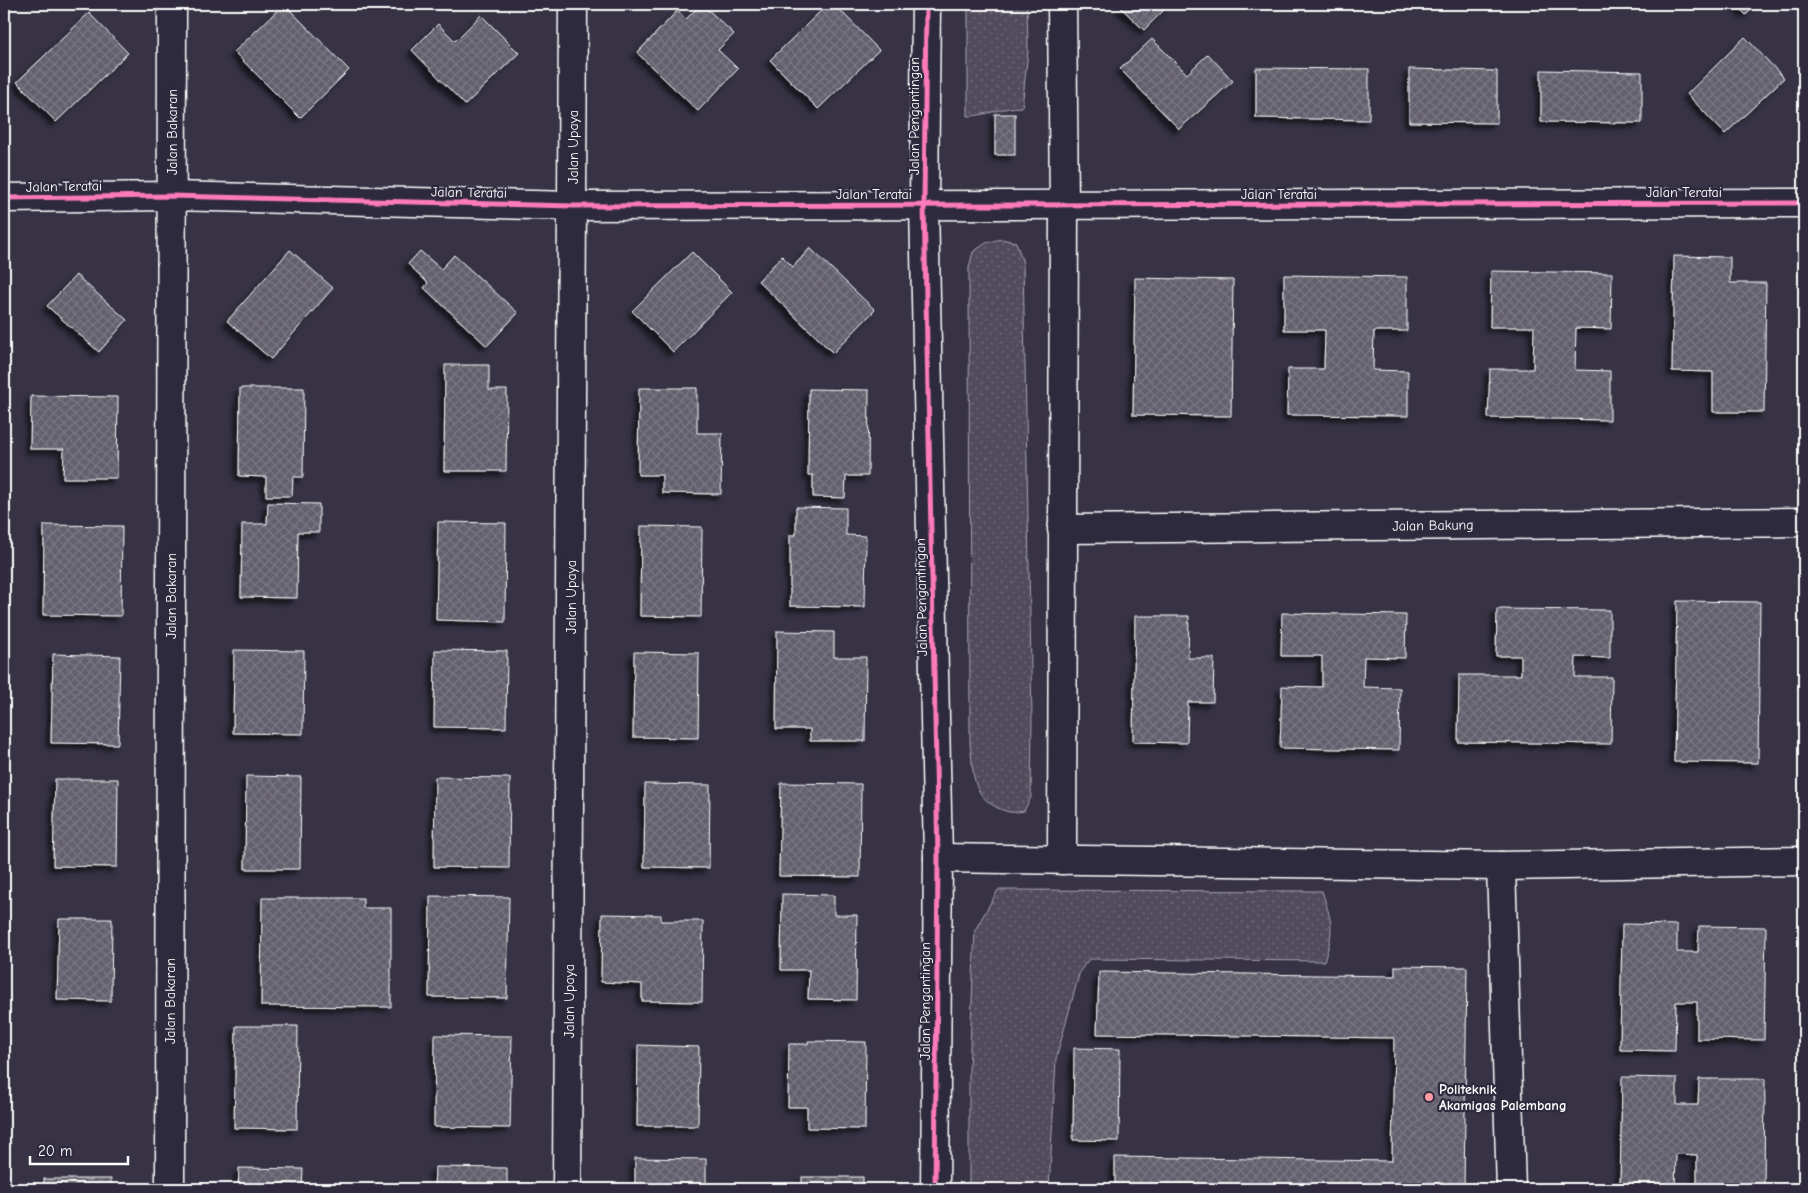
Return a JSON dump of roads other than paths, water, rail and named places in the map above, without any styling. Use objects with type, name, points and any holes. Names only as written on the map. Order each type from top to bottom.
[{"type":"street","name":"Jalan Bakaran","points":[[170,1189],[172,4]]},
{"type":"street","name":"Jalan Upaya","points":[[568,1189],[574,4]]},
{"type":"street","name":"Jalan Pengantingan","points":[[926,4],[924,205],[938,858],[935,1189]]},
{"type":"street","points":[[1062,4],[1064,206],[1062,860]]},
{"type":"street","name":"Jalan Teratai","points":[[4,198],[172,196],[573,206],[1804,203]]},
{"type":"street","name":"Jalan Bakung","points":[[1062,529],[1804,522]]},
{"type":"street","points":[[938,858],[1501,866],[1804,861]]},
{"type":"street","points":[[1501,866],[1511,1189]]},
{"type":"place","name":"Politeknik Akamigas Palembang","points":[[1429,1097]]}]
